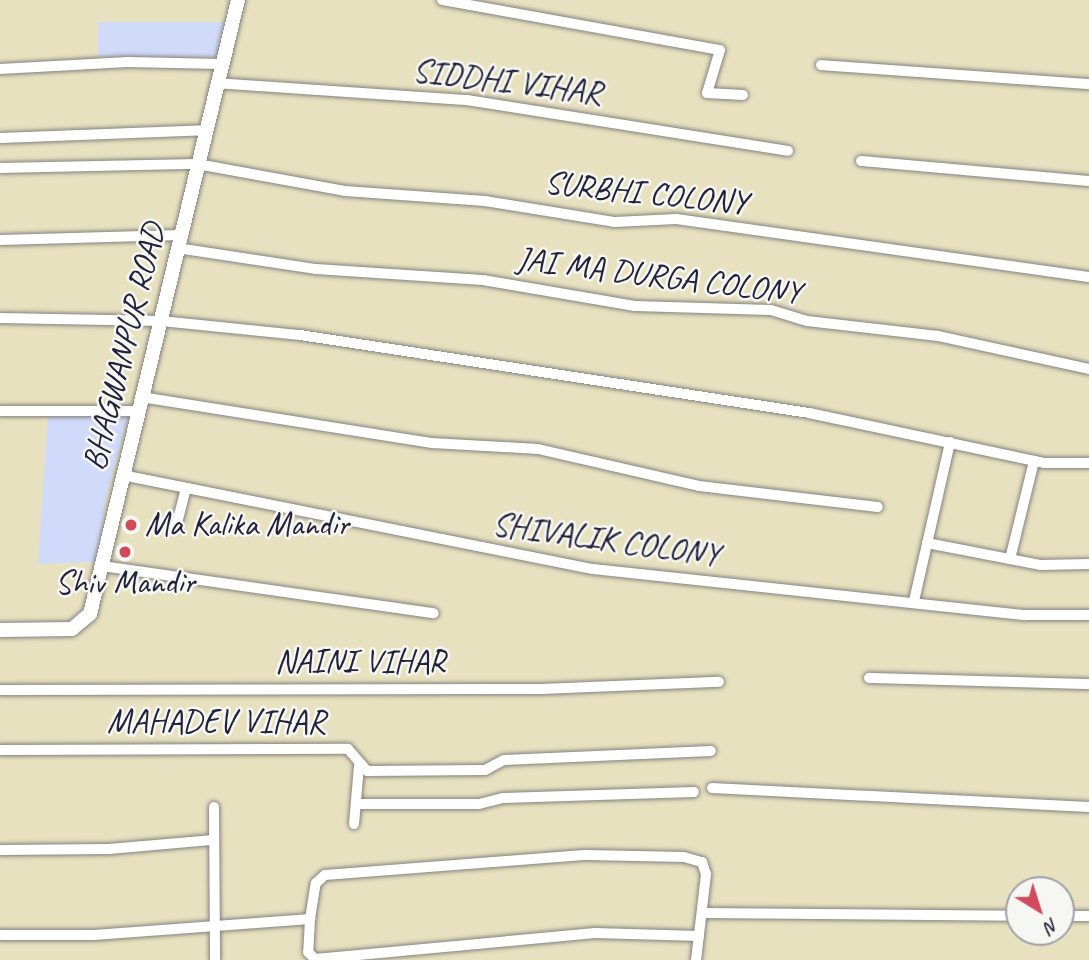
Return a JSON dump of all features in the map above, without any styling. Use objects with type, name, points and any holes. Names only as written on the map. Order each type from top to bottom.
[{"type":"street","name":"BHAGWANPUR ROAD","points":[[0,629],[72,629],[83,623],[90,614],[238,0]]},
{"type":"street","points":[[442,0],[720,50],[707,93],[743,95]]},
{"type":"street","points":[[0,69],[128,62],[221,64]]},
{"type":"street","points":[[821,65],[1089,84]]},
{"type":"street","name":"SIDDHI VIHAR","points":[[216,83],[467,100],[788,151]]},
{"type":"street","points":[[0,138],[205,130]]},
{"type":"street","points":[[861,160],[1089,181]]},
{"type":"street","name":"SURBHI COLONY","points":[[0,168],[197,164],[345,191],[485,201],[615,222],[676,219],[1089,276]]},
{"type":"street","name":"JAI MA DURGA COLONY","points":[[0,240],[179,242],[316,269],[483,280],[635,306],[771,310],[807,321],[938,336],[1089,369]]},
{"type":"street","points":[[0,318],[161,321],[300,335],[809,413],[1034,461],[1089,463]]},
{"type":"street","points":[[0,411],[139,404],[432,443],[538,449],[699,486],[878,507]]},
{"type":"street","points":[[914,601],[950,442]]},
{"type":"street","points":[[1010,559],[1034,461]]},
{"type":"street","name":"SHIVALIK COLONY","points":[[122,475],[593,569],[1026,615],[1089,615]]},
{"type":"street","points":[[176,527],[186,488]]},
{"type":"street","points":[[927,543],[1040,565],[1089,564]]},
{"type":"street","points":[[102,566],[434,613]]},
{"type":"street","points":[[869,678],[1089,684]]},
{"type":"street","name":"NAINI VIHAR","points":[[0,690],[541,689],[719,682]]},
{"type":"street","name":"MAHADEV VIHAR","points":[[0,750],[348,749],[359,766],[367,771],[485,770],[504,760],[711,751]]},
{"type":"street","points":[[354,824],[359,766]]},
{"type":"street","points":[[712,788],[1089,807]]},
{"type":"street","points":[[357,804],[479,804],[503,798],[694,792]]},
{"type":"street","points":[[214,807],[211,839],[215,960]]},
{"type":"street","points":[[0,850],[109,849],[211,839]]},
{"type":"street","points":[[696,960],[703,913],[702,862],[684,857],[587,855],[325,875],[316,883],[310,919],[308,952],[315,959],[595,933],[699,936]]},
{"type":"street","points":[[703,913],[1005,916]]},
{"type":"street","points":[[0,935],[215,928],[310,919]]},
{"type":"shaded area","points":[[98,22],[226,22],[226,57],[98,57]]},
{"type":"shaded area","points":[[48,414],[129,414],[106,498],[97,562],[38,564]]},
{"type":"place","name":"Ma Kalika Mandir","points":[[131,525]]},
{"type":"place","name":"Shiv Mandir","points":[[125,552]]}]
